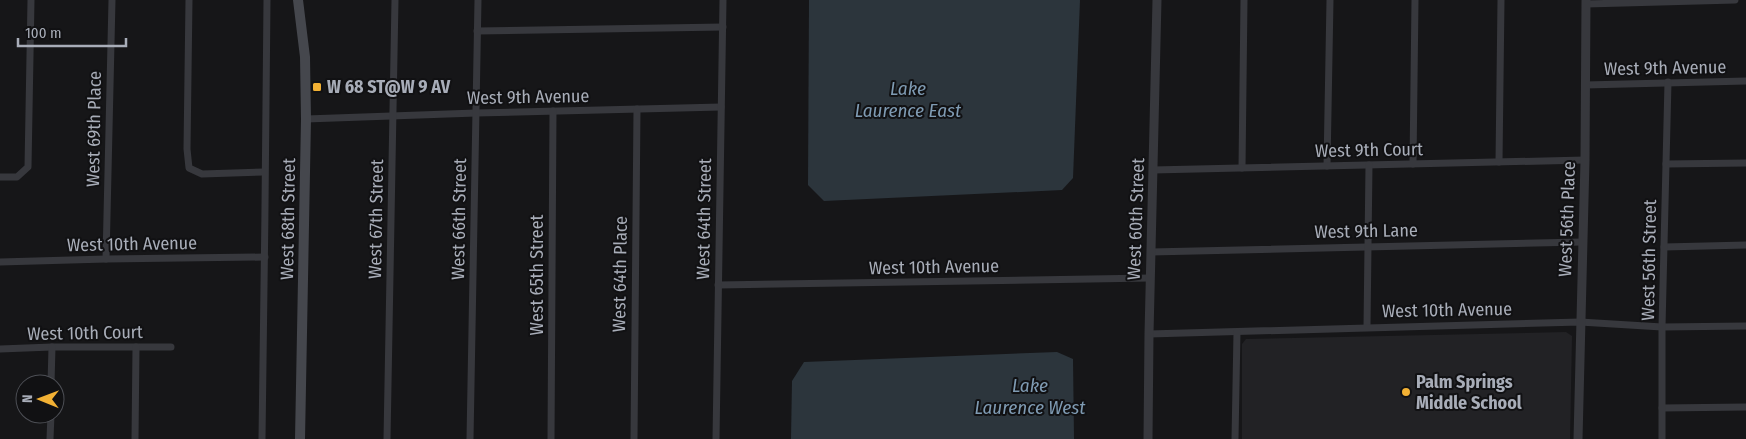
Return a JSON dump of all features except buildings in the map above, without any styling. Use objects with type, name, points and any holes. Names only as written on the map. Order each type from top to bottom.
[{"type":"main road","name":"West 68th Street","points":[[298,0],[305,57],[306,119],[300,439]]},
{"type":"street","points":[[0,177],[17,177],[28,167],[31,0]]},
{"type":"street","name":"West 69th Place","points":[[106,259],[112,0]]},
{"type":"street","points":[[190,0],[187,149],[189,168],[202,174],[264,172]]},
{"type":"street","name":"West 68th Street","points":[[262,439],[267,0]]},
{"type":"street","name":"West 67th Street","points":[[387,439],[395,0]]},
{"type":"street","name":"West 66th Street","points":[[470,439],[478,0]]},
{"type":"street","name":"West 64th Street","points":[[716,439],[723,0]]},
{"type":"street","name":"West 60th Street","points":[[1148,439],[1157,0]]},
{"type":"street","points":[[1242,168],[1244,0]]},
{"type":"street","points":[[1327,166],[1330,0]]},
{"type":"street","points":[[1413,164],[1415,0]]},
{"type":"street","points":[[1499,162],[1501,0]]},
{"type":"street","points":[[1586,2],[1735,0]]},
{"type":"street","name":"West 56th Place","points":[[1578,439],[1585,160],[1586,2]]},
{"type":"street","points":[[477,30],[723,27]]},
{"type":"street","name":"West 9th Avenue","points":[[1585,85],[1746,81]]},
{"type":"street","name":"West 56th Street","points":[[1662,439],[1662,328],[1668,82]]},
{"type":"street","name":"West 9th Avenue","points":[[306,119],[721,108]]},
{"type":"street","name":"West 64th Place","points":[[634,439],[637,109]]},
{"type":"street","name":"West 65th Street","points":[[551,439],[553,111]]},
{"type":"street","name":"West 9th Court","points":[[1153,170],[1585,160]]},
{"type":"street","points":[[1666,164],[1746,163]]},
{"type":"street","points":[[1366,327],[1369,165]]},
{"type":"street","name":"West 9th Lane","points":[[1151,252],[1582,242]]},
{"type":"street","points":[[1664,247],[1746,245]]},
{"type":"street","name":"West 10th Avenue","points":[[0,262],[265,257]]},
{"type":"street","name":"West 10th Avenue","points":[[718,285],[1150,278]]},
{"type":"street","name":"West 10th Avenue","points":[[1149,334],[1580,322],[1662,328],[1746,326]]},
{"type":"street","points":[[1235,439],[1237,332]]},
{"type":"street","points":[[51,374],[52,347]]},
{"type":"street","points":[[135,439],[136,347]]},
{"type":"street","name":"West 10th Court","points":[[0,349],[171,347]]},
{"type":"street","points":[[1662,408],[1746,407]]},
{"type":"street","points":[[50,439],[51,424]]},
{"type":"shaded area","name":"Palm Springs Middle School","points":[[1566,332],[1572,336],[1570,439],[1242,439],[1242,344],[1246,339]]},
{"type":"water","name":"Lake Laurence East","points":[[809,0],[1080,0],[1073,178],[1062,190],[824,201],[808,185]]},
{"type":"water","name":"Lake Laurence West","points":[[1057,352],[1073,359],[1074,439],[791,439],[792,381],[804,362]]},
{"type":"place","name":"W 68 ST@W 9 AV","points":[[317,87]]},
{"type":"place","name":"Palm Springs Middle School","points":[[1406,392]]}]
